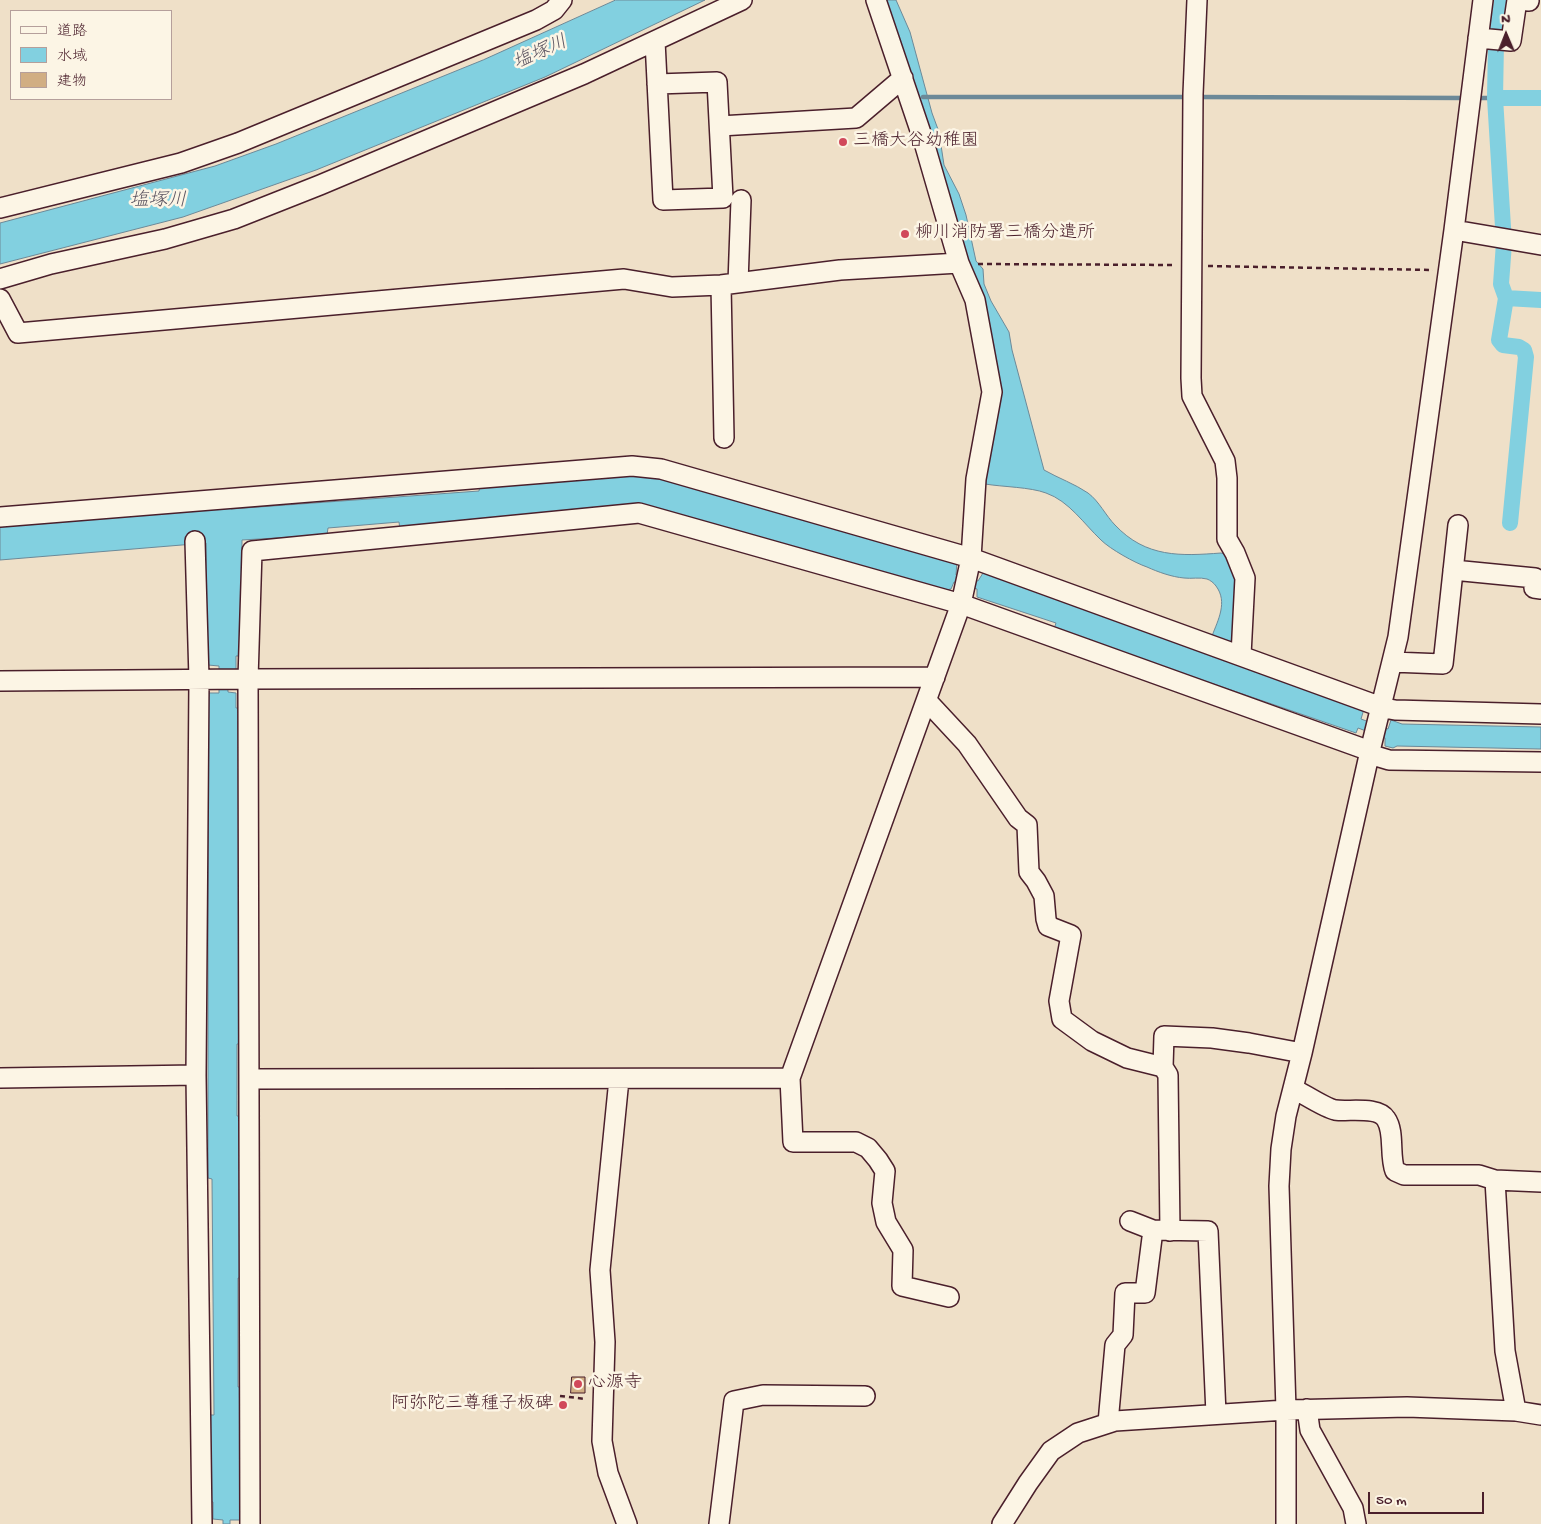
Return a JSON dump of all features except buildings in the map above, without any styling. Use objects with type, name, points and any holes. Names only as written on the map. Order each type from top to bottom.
[{"type":"street","points":[[0,208],[181,163],[238,143],[536,20],[554,10],[562,0]]},
{"type":"street","points":[[0,279],[51,264],[164,238],[234,219],[320,185],[584,74],[742,0]]},
{"type":"street","points":[[876,0],[923,140],[959,263],[975,300],[992,392],[976,479],[971,558],[961,604],[790,1078],[792,1142],[856,1142],[868,1148],[885,1171],[882,1203],[886,1222],[903,1250],[902,1286],[949,1297]]},
{"type":"street","points":[[1197,0],[1193,94],[1192,396],[1225,461],[1227,478],[1227,539],[1246,578],[1241,655]]},
{"type":"street","points":[[1286,1524],[1286,1410],[1279,1186],[1281,1149],[1286,1116],[1294,1089],[1398,637],[1454,230],[1489,39],[1483,0]]},
{"type":"street","points":[[1489,39],[1512,41],[1517,0],[1529,1]]},
{"type":"street","points":[[655,41],[657,84],[663,200],[723,198],[717,82],[657,84]]},
{"type":"street","points":[[720,126],[856,118],[902,78]]},
{"type":"street","points":[[724,438],[729,284],[741,200]]},
{"type":"street","points":[[1454,230],[1541,245]]},
{"type":"street","points":[[0,299],[18,333],[624,278],[672,288],[729,284],[840,270],[959,263]]},
{"type":"street","points":[[0,517],[632,466],[661,469],[971,558],[1241,655],[1380,709],[1541,714]]},
{"type":"street","points":[[250,1524],[248,679],[252,551],[639,513],[961,604],[1371,748],[1389,760],[1541,762]]},
{"type":"street","points":[[1392,662],[1443,664],[1458,525]]},
{"type":"street","points":[[195,541],[200,679],[196,1075],[202,1524]]},
{"type":"street","points":[[1453,570],[1535,578],[1534,588],[1541,589]]},
{"type":"street","points":[[0,681],[935,677]]},
{"type":"street","points":[[927,701],[968,744],[1018,818],[1027,825],[1029,872],[1044,896],[1048,926],[1071,935],[1059,1001],[1062,1018],[1092,1041],[1127,1058],[1163,1067]]},
{"type":"street","points":[[1108,1423],[1115,1345],[1123,1335],[1126,1293],[1145,1293],[1162,1230],[1168,1075],[1163,1067],[1164,1036],[1212,1038],[1302,1053]]},
{"type":"street","points":[[0,1078],[196,1075]]},
{"type":"street","points":[[249,1079],[790,1078]]},
{"type":"street","points":[[620,1079],[600,1270],[605,1342],[602,1441],[607,1465],[627,1524]]},
{"type":"street","points":[[1294,1089],[1333,1110],[1377,1111],[1386,1118],[1389,1128],[1391,1162],[1395,1171],[1404,1175],[1479,1175],[1495,1180],[1541,1182]]},
{"type":"street","points":[[1495,1180],[1505,1351],[1516,1411]]},
{"type":"street","points":[[1130,1221],[1162,1230],[1208,1231],[1216,1414]]},
{"type":"street","points":[[719,1524],[734,1400],[763,1395],[865,1396]]},
{"type":"street","points":[[1002,1524],[1051,1451],[1078,1433],[1115,1421],[1286,1410],[1407,1406],[1516,1411],[1541,1415]]},
{"type":"street","points":[[1307,1409],[1310,1430],[1353,1508],[1356,1524]]},
{"type":"path","points":[[959,263],[1448,270]]},
{"type":"path","points":[[560,1396],[602,1401]]},
{"type":"water","name":"塩塚川","points":[[616,0],[705,0],[545,77],[316,170],[183,217],[0,264],[0,223],[215,166],[276,144],[483,60]]},
{"type":"water","points":[[885,0],[896,0],[910,32],[939,132],[944,165],[959,194],[966,215],[976,261],[983,269],[984,284],[991,301],[1009,332],[1012,350],[1044,470],[1088,493],[1096,500],[1115,525],[1139,544],[1152,549],[1178,554],[1221,553],[1229,555],[1235,562],[1238,637],[1228,643],[1212,636],[1222,605],[1220,592],[1211,581],[1204,578],[1170,575],[1130,559],[1105,544],[1062,501],[1046,493],[1024,488],[985,484],[1000,391],[968,276]]},
{"type":"water","points":[[634,473],[653,475],[957,561],[956,575],[978,581],[983,573],[990,573],[1364,709],[1361,719],[1388,729],[1391,720],[1402,724],[1541,727],[1541,749],[1397,746],[1393,748],[1385,746],[1385,738],[1358,728],[1356,733],[1054,629],[1056,623],[977,597],[977,589],[954,582],[951,589],[946,590],[707,522],[705,527],[641,508],[400,530],[399,522],[328,528],[327,535],[242,540],[241,656],[236,656],[236,672],[227,672],[228,692],[236,693],[236,708],[240,708],[241,1044],[237,1044],[237,1116],[243,1116],[243,1278],[238,1278],[238,1387],[243,1387],[243,1500],[240,1502],[240,1520],[230,1520],[230,1524],[223,1524],[223,1520],[213,1519],[213,1502],[210,1501],[208,1415],[214,1415],[212,1179],[208,1178],[208,693],[219,693],[219,666],[208,665],[208,657],[205,654],[206,543],[0,560],[0,526],[231,506],[231,509],[479,491],[480,485]]},
{"type":"waterway","points":[[1502,0],[1496,43],[1495,98],[1504,243],[1501,284],[1506,298],[1499,340],[1503,345],[1519,347],[1524,350],[1526,357],[1510,523]]},
{"type":"waterway","points":[[923,97],[1188,97]]},
{"type":"waterway","points":[[1198,97],[1466,98]]},
{"type":"waterway","points":[[1476,98],[1495,98]]},
{"type":"waterway","points":[[1495,98],[1541,98]]},
{"type":"waterway","points":[[1506,298],[1541,300]]},
{"type":"place","name":"三橋大谷幼稚園","points":[[843,142]]},
{"type":"place","name":"柳川消防署三橋分遣所","points":[[905,234]]},
{"type":"place","name":"心源寺","points":[[578,1384]]},
{"type":"place","name":"阿弥陀三尊種子板碑","points":[[563,1405]]}]
